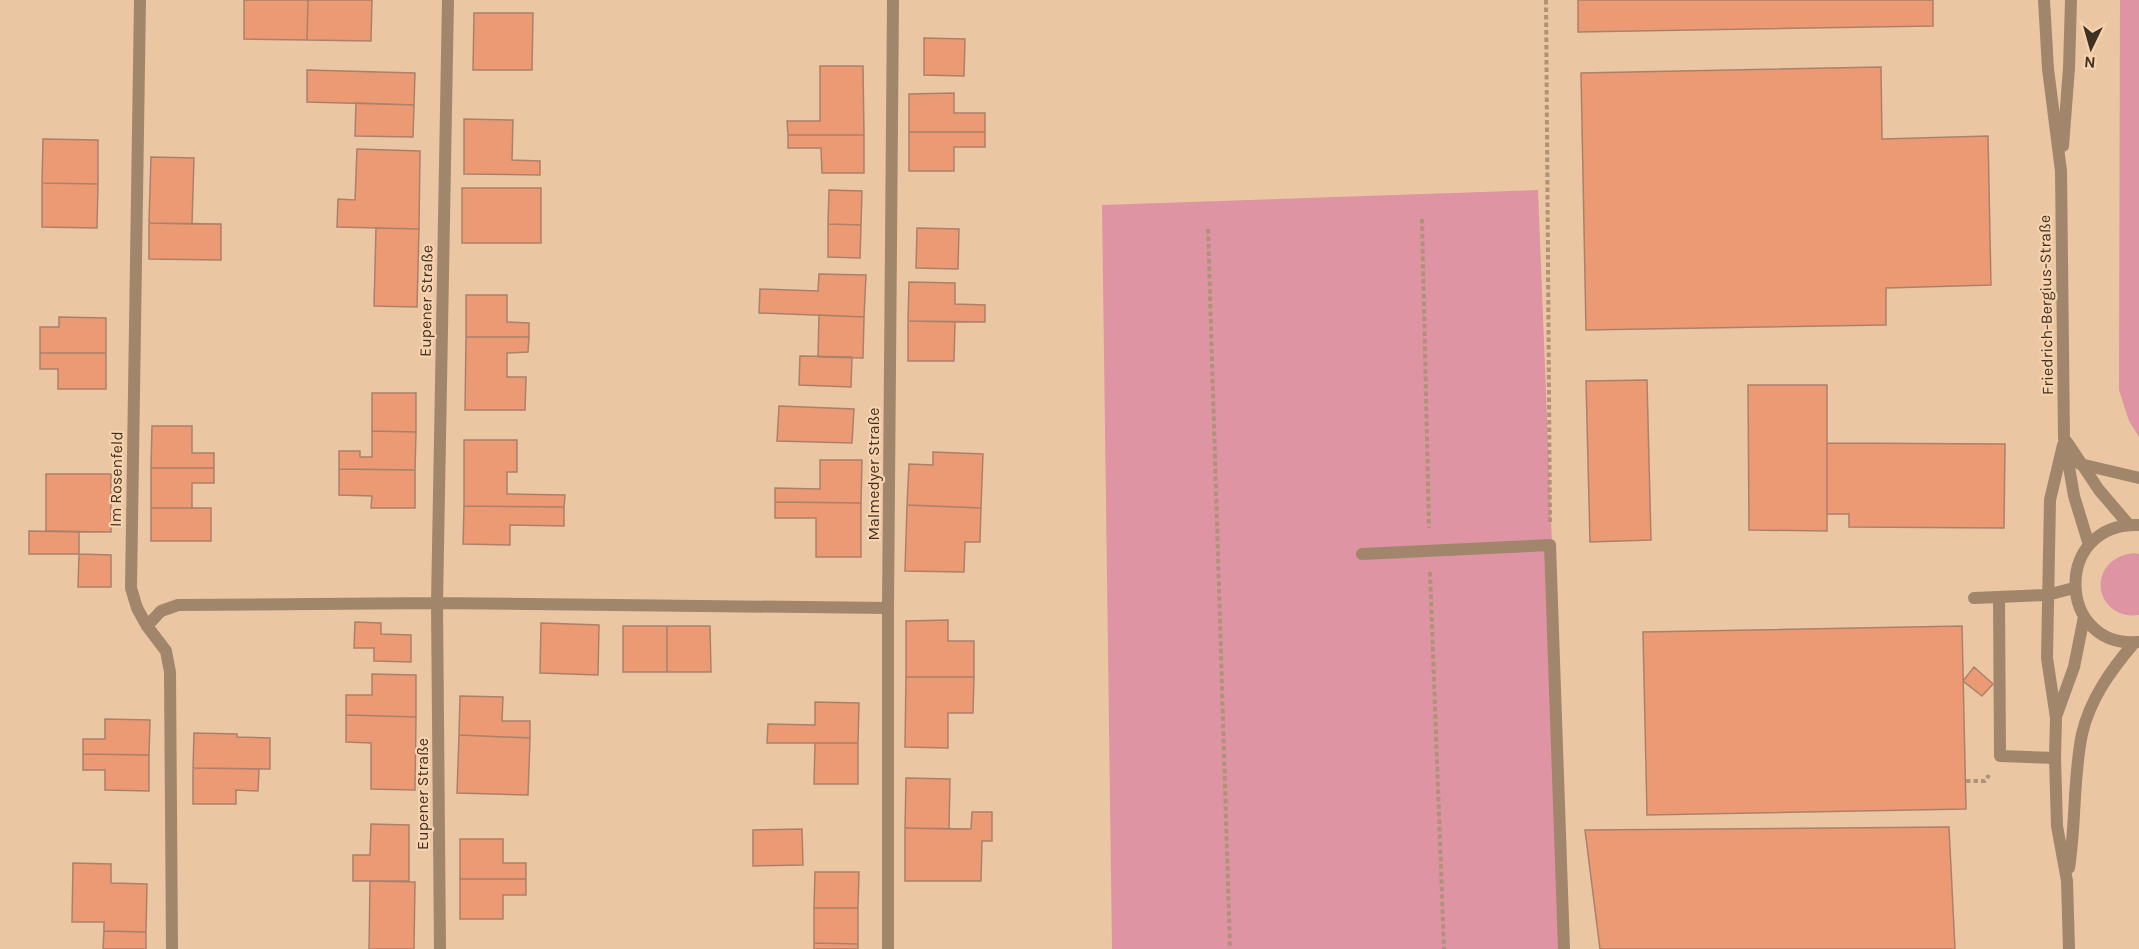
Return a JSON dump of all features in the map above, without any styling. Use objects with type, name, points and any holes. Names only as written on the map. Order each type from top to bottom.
[{"type":"street","name":"Im Rosenfeld","points":[[140,0],[131,588],[137,608],[166,651],[170,672],[172,949]]},
{"type":"street","name":"Eupener Straße","points":[[440,949],[437,603],[448,0]]},
{"type":"street","name":"Malmedyer Straße","points":[[888,949],[888,608],[894,0]]},
{"type":"street","name":"Friedrich-Bergius-Straße","points":[[2044,0],[2048,69],[2061,171]]},
{"type":"street","name":"Friedrich-Bergius-Straße","points":[[2071,0],[2069,68],[2061,171],[2064,438],[2074,496],[2089,545]]},
{"type":"street","name":"Friedrich-Bergius-Straße","points":[[2064,438],[2099,490],[2134,525]]},
{"type":"street","name":"Friedrich-Bergius-Straße","points":[[2064,438],[2050,500],[2047,658],[2056,718],[2057,826],[2067,881],[2069,949]]},
{"type":"street","points":[[2080,464],[2139,478]]},
{"type":"street","name":"Friedrich-Bergius-Straße","points":[[2134,525],[2107,531],[2089,545],[2080,558],[2075,572],[2074,588],[2077,604],[2084,617],[2094,628],[2106,637],[2120,642],[2136,642]]},
{"type":"street","points":[[1362,554],[1550,546],[1564,949]]},
{"type":"street","points":[[1974,598],[2047,596],[2074,588]]},
{"type":"street","points":[[1999,597],[2000,756],[2055,758]]},
{"type":"street","points":[[147,626],[161,611],[178,605],[437,603],[888,608]]},
{"type":"street","name":"Friedrich-Bergius-Straße","points":[[2056,718],[2074,667],[2084,617]]},
{"type":"street","name":"Friedrich-Bergius-Straße","points":[[2067,881],[2074,837],[2082,733],[2104,681],[2136,642]]},
{"type":"path","points":[[1546,0],[1550,546]]},
{"type":"path","points":[[1422,219],[1430,551],[1444,949]]},
{"type":"path","points":[[1208,230],[1230,949]]},
{"type":"shaded area","points":[[2120,0],[2139,0],[2139,437],[2129,421],[2119,390]]},
{"type":"shaded area","points":[[1538,190],[1568,949],[1112,949],[1102,205]]},
{"type":"shaded area","points":[[2134,553],[2139,554],[2139,615],[2124,614],[2112,609],[2104,600],[2101,588],[2102,577],[2107,566],[2118,558]]},
{"type":"building","points":[[244,0],[308,0],[307,40],[244,39]]},
{"type":"building","points":[[308,0],[372,0],[371,41],[307,40]]},
{"type":"building","points":[[1578,0],[1933,0],[1933,26],[1578,32]]},
{"type":"building","points":[[474,13],[533,13],[532,70],[473,70]]},
{"type":"building","points":[[924,38],[965,39],[964,76],[924,75]]},
{"type":"building","points":[[820,66],[863,66],[864,135],[788,135],[787,121],[820,121]]},
{"type":"building","points":[[1881,67],[1882,139],[1988,136],[1991,285],[1886,288],[1886,325],[1586,330],[1581,73]]},
{"type":"building","points":[[307,70],[415,73],[414,105],[307,102]]},
{"type":"building","points":[[954,93],[954,113],[985,113],[985,132],[909,132],[909,94]]},
{"type":"building","points":[[356,103],[414,105],[413,137],[355,136]]},
{"type":"building","points":[[464,119],[513,120],[512,160],[540,161],[540,175],[464,174]]},
{"type":"building","points":[[909,132],[985,132],[985,147],[954,147],[954,171],[909,171]]},
{"type":"building","points":[[788,135],[864,135],[864,173],[822,173],[821,148],[788,148]]},
{"type":"building","points":[[43,139],[98,140],[98,184],[42,183]]},
{"type":"building","points":[[357,149],[420,151],[419,229],[337,227],[338,199],[355,200]]},
{"type":"building","points":[[151,157],[194,158],[192,224],[149,223]]},
{"type":"building","points":[[42,183],[98,184],[97,228],[42,227]]},
{"type":"building","points":[[462,188],[541,188],[541,243],[462,243]]},
{"type":"building","points":[[829,190],[862,191],[861,225],[828,224]]},
{"type":"building","points":[[149,223],[221,224],[221,260],[149,259]]},
{"type":"building","points":[[828,224],[861,225],[860,258],[828,257]]},
{"type":"building","points":[[376,228],[419,229],[417,307],[374,306]]},
{"type":"building","points":[[917,228],[959,229],[958,269],[916,268]]},
{"type":"building","points":[[819,274],[866,275],[864,317],[759,313],[760,289],[818,291]]},
{"type":"building","points":[[909,282],[955,283],[955,304],[985,305],[985,322],[908,321]]},
{"type":"building","points":[[466,295],[507,295],[507,322],[529,323],[529,337],[466,337]]},
{"type":"building","points":[[819,315],[864,317],[863,358],[818,357]]},
{"type":"building","points":[[59,317],[106,318],[106,353],[40,353],[40,327],[59,327]]},
{"type":"building","points":[[908,321],[955,322],[954,361],[908,361]]},
{"type":"building","points":[[466,337],[529,337],[528,352],[507,353],[507,377],[526,377],[525,410],[465,410]]},
{"type":"building","points":[[40,353],[106,353],[106,389],[58,389],[58,369],[40,369]]},
{"type":"building","points":[[800,356],[852,357],[851,387],[799,385]]},
{"type":"building","points":[[1647,380],[1651,540],[1590,542],[1586,381]]},
{"type":"building","points":[[1748,385],[1827,385],[1827,531],[1749,530]]},
{"type":"building","points":[[372,393],[416,393],[416,432],[372,431]]},
{"type":"building","points":[[779,406],[854,409],[852,443],[777,441]]},
{"type":"building","points":[[152,426],[192,426],[192,453],[214,453],[214,468],[151,468]]},
{"type":"building","points":[[372,431],[416,432],[415,470],[339,469],[339,451],[360,451],[360,457],[372,457]]},
{"type":"building","points":[[464,440],[517,440],[517,472],[507,472],[507,494],[565,495],[564,507],[464,506]]},
{"type":"building","points":[[1827,443],[2005,444],[2004,528],[1849,527],[1849,514],[1827,514]]},
{"type":"building","points":[[933,452],[983,454],[981,508],[907,505],[909,464],[933,465]]},
{"type":"building","points":[[820,460],[862,460],[861,503],[775,502],[775,488],[820,489]]},
{"type":"building","points":[[151,468],[214,468],[214,483],[192,483],[192,508],[151,508]]},
{"type":"building","points":[[339,469],[415,470],[415,508],[371,508],[372,496],[339,495]]},
{"type":"building","points":[[46,474],[111,474],[111,532],[46,531]]},
{"type":"building","points":[[775,502],[861,503],[861,557],[816,557],[816,518],[775,518]]},
{"type":"building","points":[[907,505],[981,508],[980,542],[965,542],[964,572],[905,571]]},
{"type":"building","points":[[464,506],[564,507],[564,526],[510,525],[510,545],[463,544]]},
{"type":"building","points":[[151,508],[211,508],[211,541],[151,541]]},
{"type":"building","points":[[29,531],[79,532],[79,554],[29,554]]},
{"type":"building","points":[[79,554],[111,555],[111,587],[78,587]]},
{"type":"building","points":[[948,620],[948,641],[974,641],[974,677],[906,677],[906,621]]},
{"type":"building","points":[[355,622],[381,623],[381,634],[411,635],[411,662],[374,661],[374,648],[354,648]]},
{"type":"building","points":[[541,623],[599,625],[598,675],[540,673]]},
{"type":"building","points":[[623,626],[667,626],[667,672],[623,672]]},
{"type":"building","points":[[667,626],[710,626],[711,672],[667,672]]},
{"type":"building","points":[[1962,626],[1966,809],[1647,815],[1643,632]]},
{"type":"building","points":[[1974,667],[1993,684],[1982,696],[1963,681]]},
{"type":"building","points":[[372,674],[416,675],[416,717],[346,715],[346,695],[372,695]]},
{"type":"building","points":[[906,677],[974,677],[973,713],[948,713],[948,748],[905,747]]},
{"type":"building","points":[[460,696],[503,697],[502,721],[530,721],[530,738],[459,735]]},
{"type":"building","points":[[815,702],[859,703],[858,743],[767,743],[768,724],[815,725]]},
{"type":"building","points":[[346,715],[416,717],[415,790],[371,789],[371,743],[346,742]]},
{"type":"building","points":[[105,719],[150,720],[149,755],[83,754],[83,739],[105,739]]},
{"type":"building","points":[[194,733],[237,734],[237,737],[270,738],[270,769],[193,768]]},
{"type":"building","points":[[459,735],[530,738],[528,795],[457,793]]},
{"type":"building","points":[[815,743],[858,743],[858,784],[814,784]]},
{"type":"building","points":[[83,754],[149,755],[149,791],[105,790],[105,770],[83,770]]},
{"type":"building","points":[[193,768],[259,769],[258,791],[236,790],[236,804],[193,804]]},
{"type":"building","points":[[906,778],[950,779],[949,829],[905,828]]},
{"type":"building","points":[[972,812],[992,812],[992,841],[982,841],[981,881],[905,881],[905,828],[971,829]]},
{"type":"building","points":[[371,824],[409,825],[409,881],[353,881],[353,855],[370,855]]},
{"type":"building","points":[[1949,827],[1955,949],[1600,949],[1585,830]]},
{"type":"building","points":[[802,829],[803,865],[753,866],[753,830]]},
{"type":"building","points":[[460,839],[503,839],[503,863],[526,863],[526,879],[460,879]]},
{"type":"building","points":[[73,863],[111,864],[111,883],[147,884],[146,932],[104,931],[104,922],[72,922]]},
{"type":"building","points":[[815,872],[859,872],[858,908],[814,908]]},
{"type":"building","points":[[460,879],[526,879],[526,895],[503,895],[503,919],[460,919]]},
{"type":"building","points":[[370,881],[415,882],[414,949],[369,949]]},
{"type":"building","points":[[814,908],[858,908],[858,944],[814,943]]},
{"type":"building","points":[[104,931],[146,932],[146,949],[103,949]]},
{"type":"building","points":[[814,943],[858,944],[858,949],[814,949]]}]
